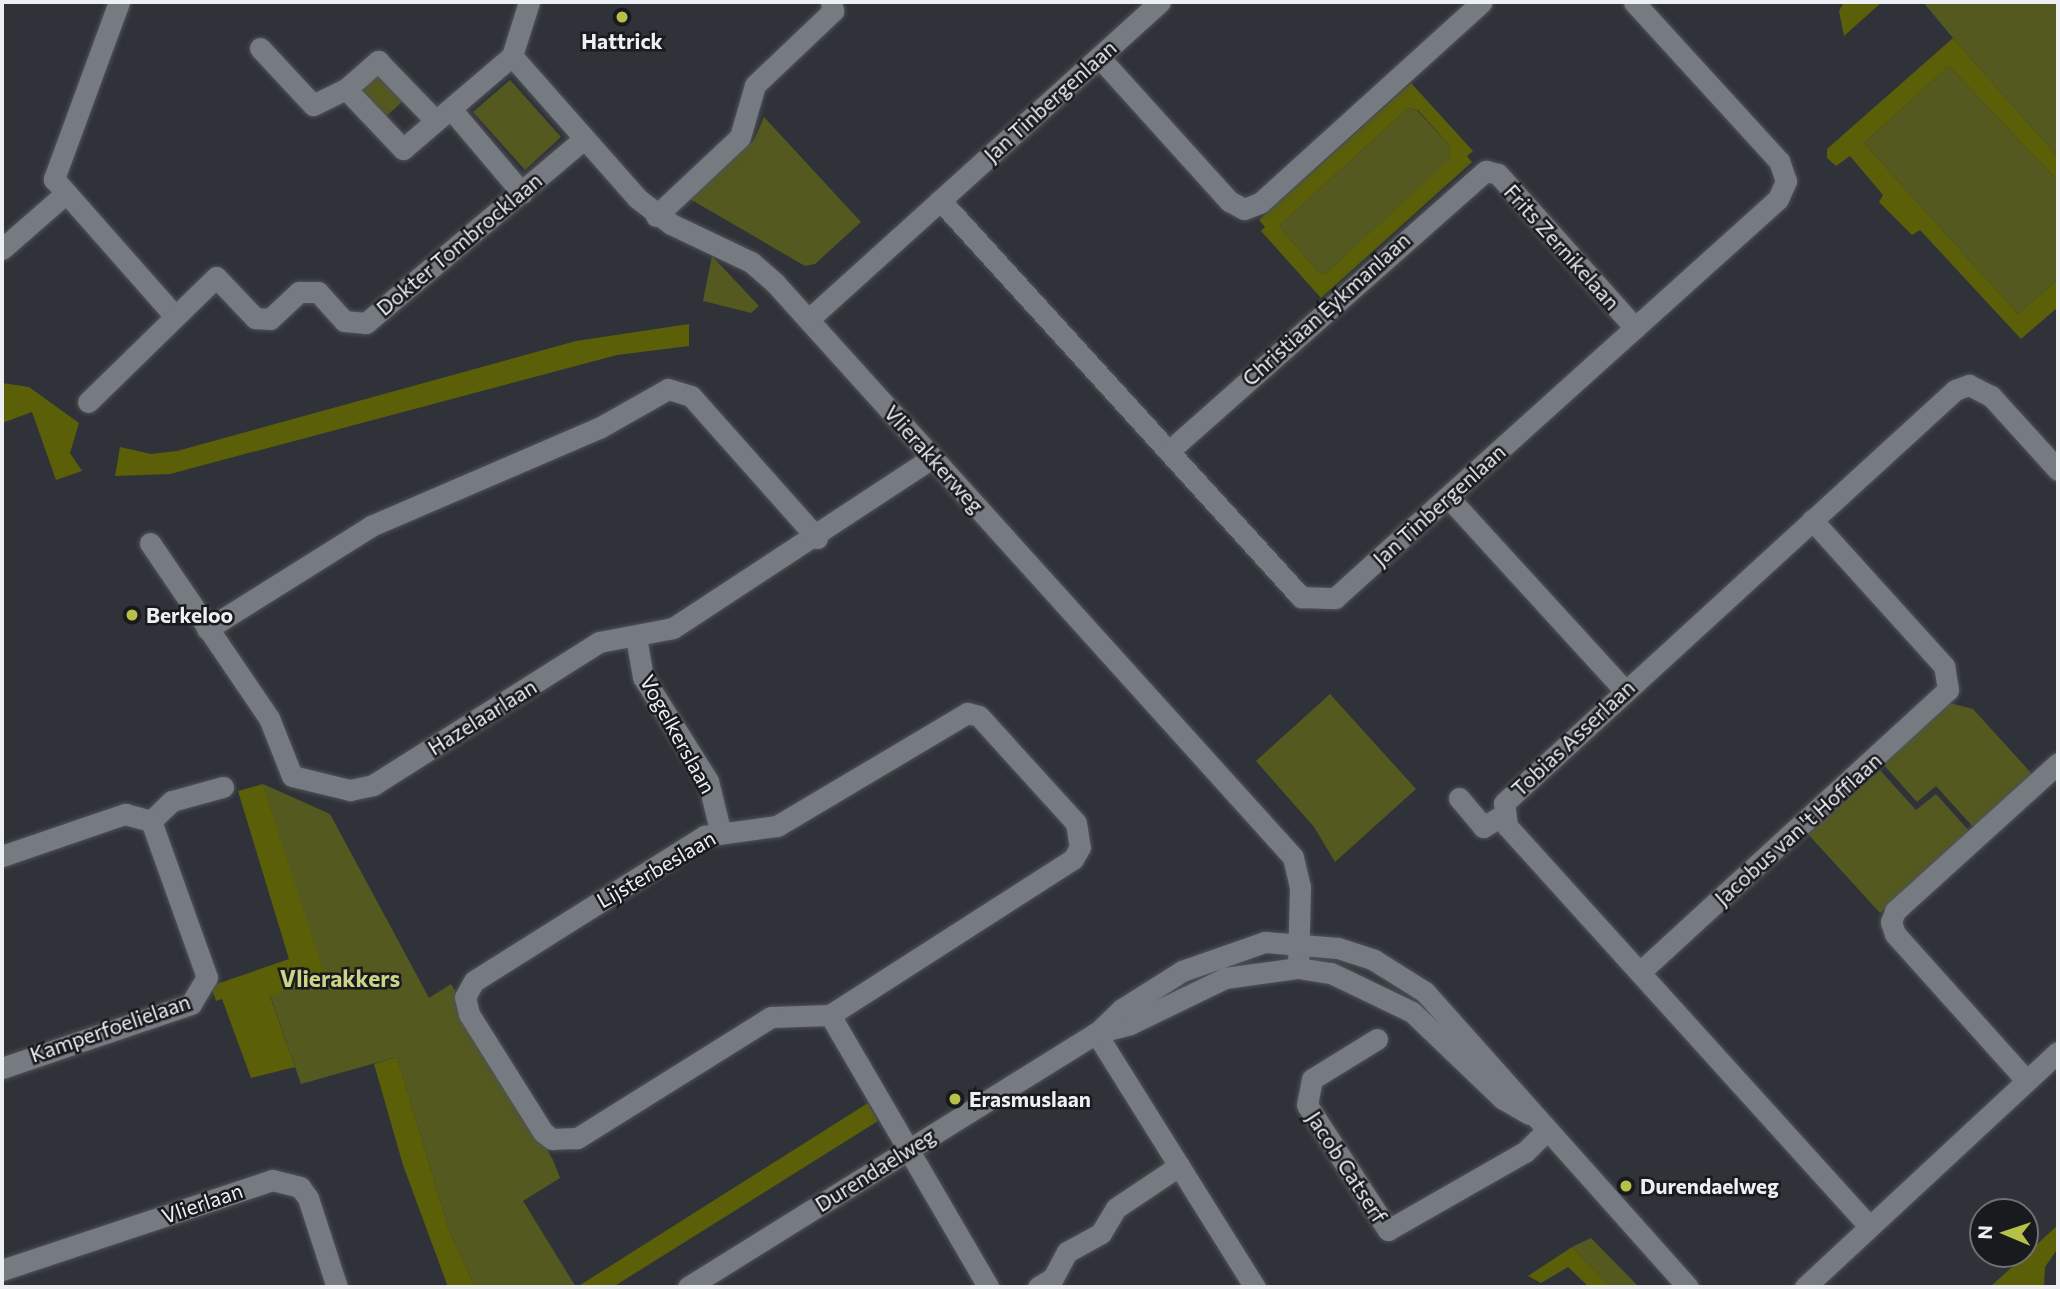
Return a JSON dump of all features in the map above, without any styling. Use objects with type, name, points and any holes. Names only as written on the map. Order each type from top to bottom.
[{"type":"street","points":[[119,2],[55,165],[54,179],[64,195],[174,315]]},
{"type":"street","points":[[346,89],[403,149],[512,56],[529,2]]},
{"type":"street","points":[[656,216],[740,137],[755,85],[832,11],[831,2]]},
{"type":"street","name":"Jan Tinbergenlaan","points":[[808,320],[1160,2]]},
{"type":"street","points":[[1099,57],[1230,201],[1244,209],[1260,203],[1482,2]]},
{"type":"street","name":"Jan Tinbergenlaan","points":[[940,200],[1301,597],[1316,602],[1335,598],[1778,199],[1786,181],[1779,161],[1634,2]]},
{"type":"street","points":[[260,48],[313,105],[346,89],[377,61],[443,115],[522,193]]},
{"type":"street","name":"Vlierakkerweg","points":[[512,56],[656,216],[751,262],[808,320],[1293,857],[1300,943],[1298,968]]},
{"type":"street","name":"Dokter Tombrocklaan","points":[[88,402],[167,330],[174,315],[216,276],[255,318],[270,319],[299,292],[318,292],[344,321],[366,323],[584,139]]},
{"type":"street","name":"Frits Zernikelaan","points":[[1486,171],[1498,174],[1634,328]]},
{"type":"street","name":"Christiaan Eykmanlaan","points":[[1169,451],[1486,171]]},
{"type":"street","points":[[2,249],[64,195]]},
{"type":"street","name":"Tobias Asserlaan","points":[[1868,1225],[1503,815],[1513,790],[1955,390],[1969,385],[1991,396],[2058,470]]},
{"type":"street","points":[[207,629],[371,526],[599,428],[668,389],[691,396],[817,538]]},
{"type":"street","name":"Hazelaarlaan","points":[[149,543],[269,718],[292,776],[350,790],[373,785],[599,642],[673,628],[817,538],[932,458]]},
{"type":"street","points":[[1448,497],[1624,690]]},
{"type":"street","name":"Jacobus van 't Hofflaan","points":[[1640,972],[1942,698],[1950,683],[1944,666],[1812,520]]},
{"type":"street","name":"Vogelkerslaan","points":[[636,637],[643,677],[708,781],[720,831]]},
{"type":"street","name":"Lijsterbeslaan","points":[[967,713],[979,716],[1076,823],[1080,847],[1073,859],[830,1015],[771,1017],[565,1140],[543,1132],[469,1014],[465,997],[474,981],[720,831],[777,826],[967,713]]},
{"type":"street","points":[[2026,1080],[1895,934],[1891,922],[1895,911],[2058,763]]},
{"type":"street","points":[[2,856],[125,814],[151,821],[172,801],[223,786]]},
{"type":"street","points":[[1459,798],[1483,827],[1503,815]]},
{"type":"street","name":"Kamperfoelielaan","points":[[2,1068],[191,1004],[203,992],[203,961],[151,821]]},
{"type":"street","name":"Durendaelweg","points":[[688,1287],[716,1280],[908,1150],[1097,1032],[1122,1009],[1220,954],[1265,942],[1338,948],[1406,977],[1505,1076],[1529,1114],[1688,1287]]},
{"type":"street","name":"Durendaelweg","points":[[1097,1032],[1130,1024],[1225,978],[1298,968],[1390,996],[1434,1030],[1503,1099],[1529,1114]]},
{"type":"street","points":[[830,1015],[985,1286]]},
{"type":"street","points":[[1097,1032],[1255,1287]]},
{"type":"street","name":"Jacob Catserf","points":[[1377,1039],[1312,1079],[1307,1105],[1388,1230],[1525,1152],[1545,1132]]},
{"type":"street","points":[[1805,1287],[1868,1225],[2058,1052]]},
{"type":"street","points":[[1038,1287],[1053,1278],[1067,1252],[1101,1233],[1116,1208],[1180,1166]]},
{"type":"street","name":"Vlierlaan","points":[[2,1270],[272,1180],[300,1187],[308,1198],[337,1287]]},
{"type":"green space","points":[[1923,2],[2058,2],[2058,157],[1953,38]]},
{"type":"green space","points":[[1949,66],[2058,181],[2058,279],[2018,314],[1864,143]]},
{"type":"green space","points":[[379,73],[403,101],[382,120],[356,93]]},
{"type":"green space","points":[[510,80],[561,137],[525,170],[473,112]]},
{"type":"green space","points":[[1408,108],[1417,110],[1450,146],[1449,161],[1325,274],[1318,272],[1279,226]]},
{"type":"green space","points":[[764,117],[861,222],[815,264],[805,266],[690,199],[754,140]]},
{"type":"green space","points":[[712,256],[759,306],[751,313],[703,301]]},
{"type":"green space","points":[[1330,694],[1416,789],[1335,862],[1314,827],[1256,761]]},
{"type":"green space","points":[[1950,703],[1973,709],[2033,775],[1974,828],[1936,786],[1917,802],[1883,764]]},
{"type":"green space","points":[[1878,768],[1916,810],[1936,794],[1970,832],[1880,913],[1807,833]]},
{"type":"green space","points":[[263,784],[330,814],[429,998],[451,984],[553,1160],[560,1178],[523,1201],[576,1287],[475,1287],[449,1230],[397,1057],[301,1084],[270,995],[319,978],[322,970]]},
{"type":"green space","points":[[1591,1238],[1639,1287],[1611,1287],[1572,1247]]},
{"type":"shaded area","points":[[1844,2],[1882,2],[1844,36],[1839,11]]},
{"type":"shaded area","points":[[1953,38],[2058,157],[2058,181],[1949,66],[1864,143],[2018,314],[2058,279],[2058,307],[2021,339],[1920,230],[1912,235],[1879,202],[1883,195],[1850,156],[1836,166],[1827,158],[1827,149]]},
{"type":"shaded area","points":[[1411,83],[1473,151],[1467,156],[1472,162],[1321,298],[1261,231],[1265,227],[1259,220]],"holes":[[[1408,108],[1418,110],[1450,146],[1449,160],[1325,274],[1318,272],[1279,226]]]},
{"type":"shaded area","points":[[689,324],[689,346],[617,355],[170,474],[115,476],[120,447],[151,454],[177,451],[576,341]]},
{"type":"shaded area","points":[[2,383],[29,387],[79,423],[70,453],[82,471],[56,480],[32,412],[2,423]]},
{"type":"shaded area","points":[[263,784],[323,970],[319,978],[270,996],[295,1067],[251,1078],[222,999],[216,1001],[211,986],[289,959],[238,791]]},
{"type":"shaded area","points":[[397,1057],[449,1230],[475,1287],[448,1287],[403,1165],[374,1064]]},
{"type":"shaded area","points":[[868,1103],[878,1121],[613,1287],[577,1287]]},
{"type":"shaded area","points":[[2058,1225],[2058,1248],[2045,1267],[2044,1287],[1990,1287],[2011,1268],[2039,1268],[2039,1242]]},
{"type":"shaded area","points":[[1572,1247],[1611,1287],[1589,1287],[1568,1267],[1541,1283],[1528,1276]]},
{"type":"place","name":"Hattrick","points":[[622,17]]},
{"type":"place","name":"Berkeloo","points":[[132,615]]},
{"type":"place","name":"Erasmuslaan","points":[[955,1099]]},
{"type":"place","name":"Durendaelweg","points":[[1626,1186]]},
{"type":"district","name":"Vlierakkers","points":[[340,978]]}]
